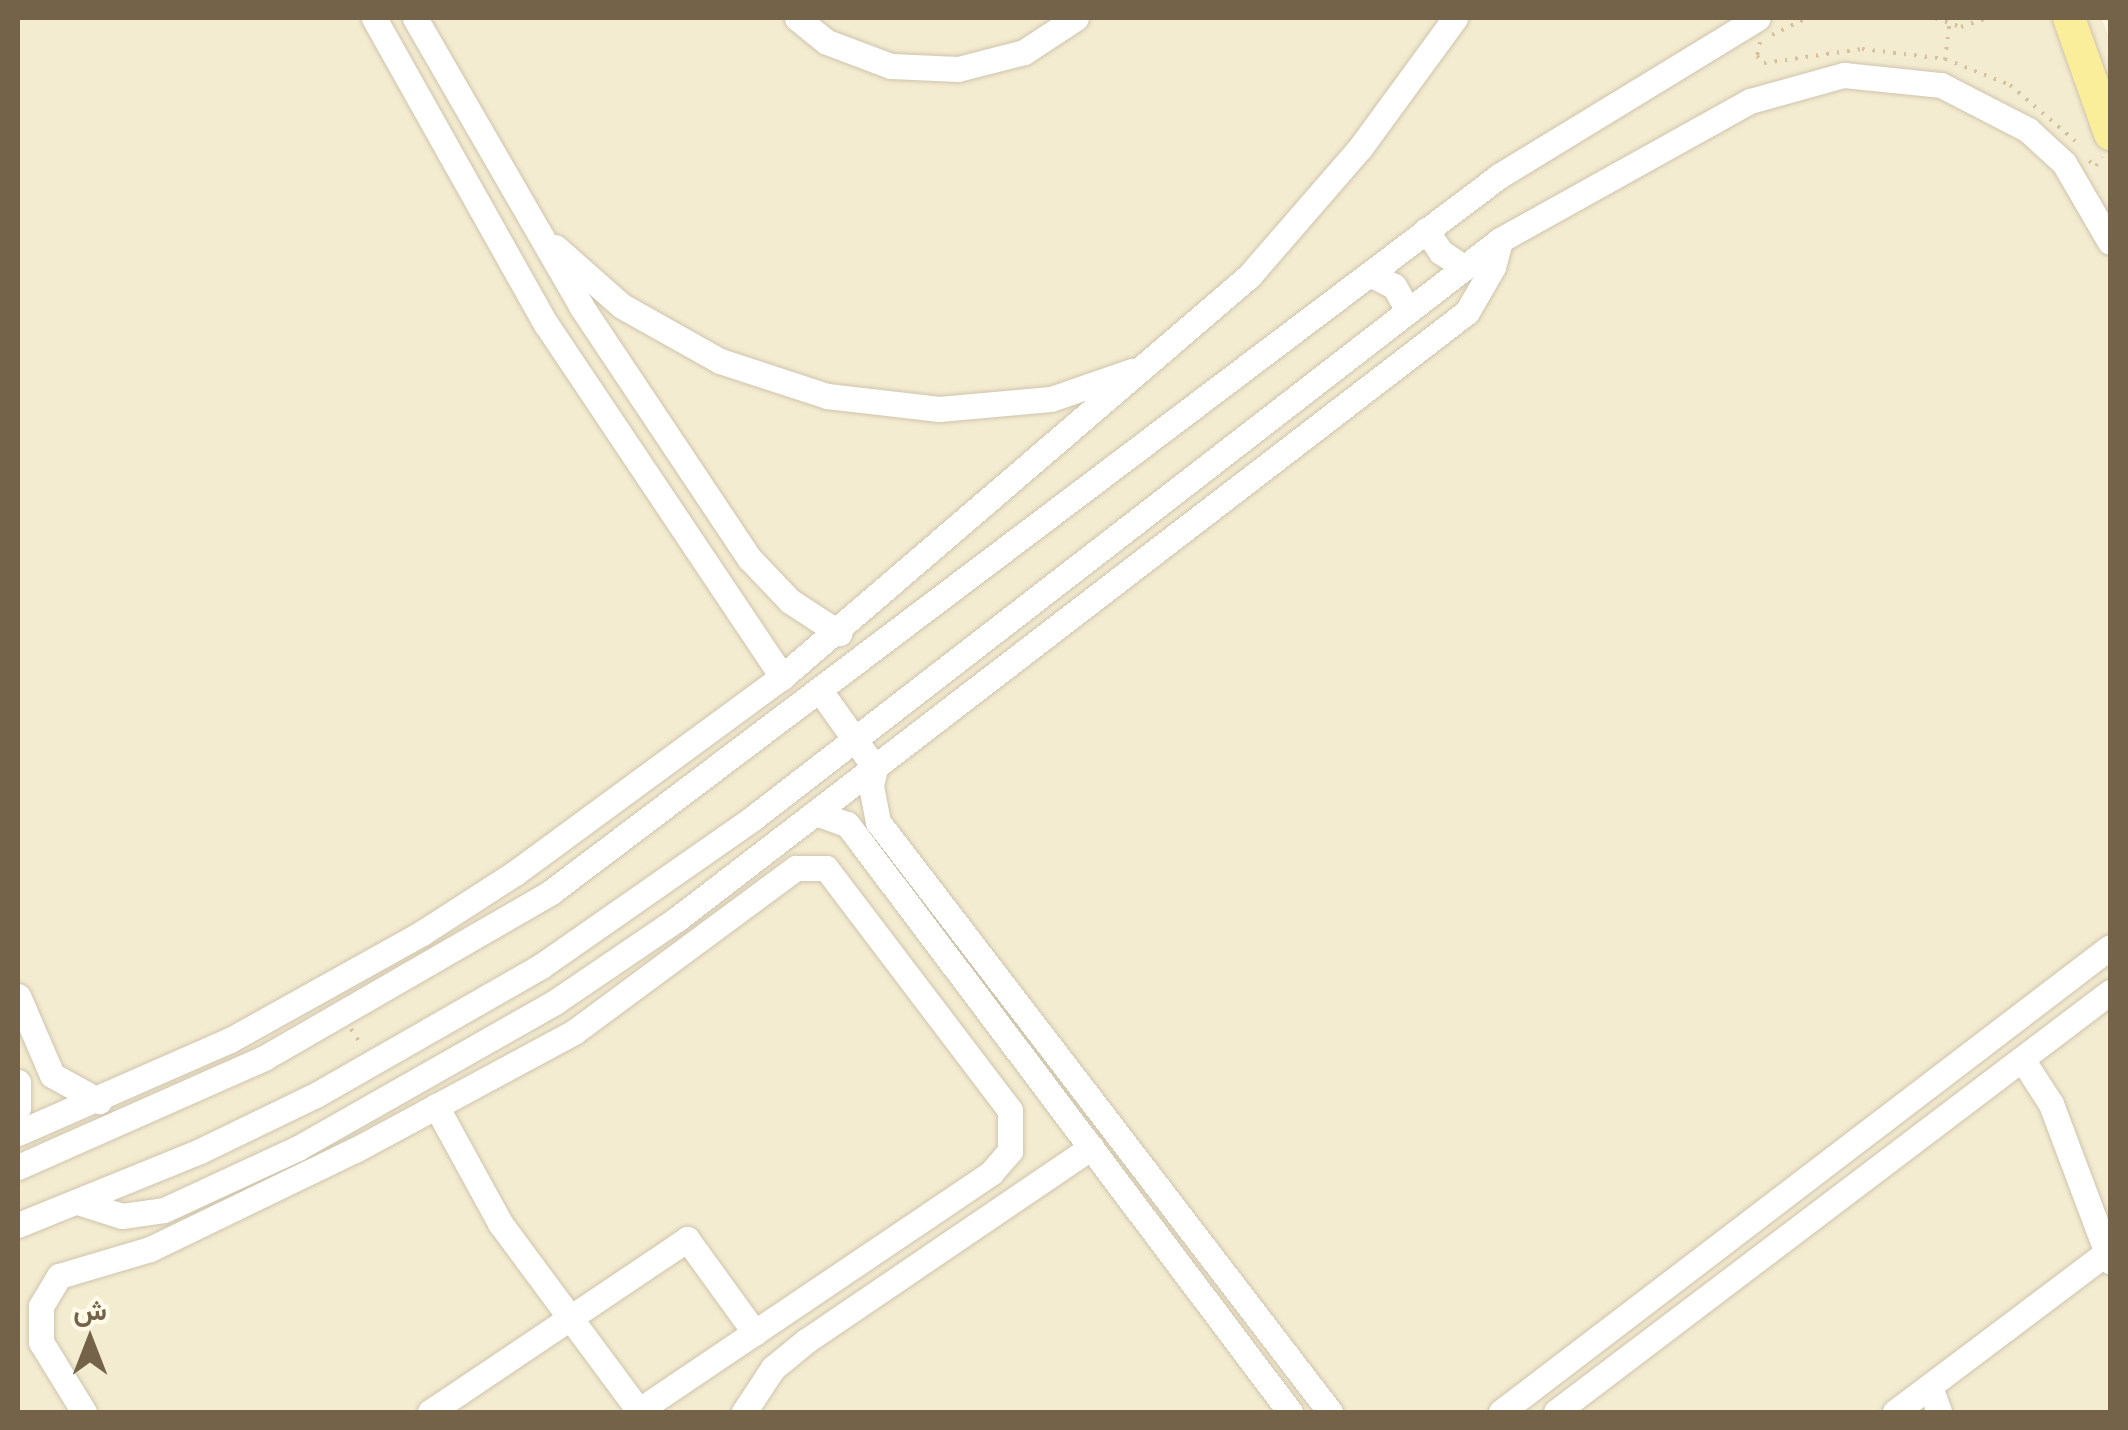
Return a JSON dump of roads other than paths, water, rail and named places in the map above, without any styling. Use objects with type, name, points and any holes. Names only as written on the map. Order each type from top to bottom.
[{"type":"main road","points":[[2069,18],[2110,134]]},
{"type":"street","points":[[374,18],[546,324],[782,677]]},
{"type":"street","points":[[415,18],[538,232],[750,560],[790,601],[839,632]]},
{"type":"street","points":[[797,18],[828,42],[890,66],[958,69],[1024,52],[1076,18]]},
{"type":"street","points":[[18,1133],[100,1101],[230,1040],[422,933],[516,873],[782,677],[1250,276],[1360,148],[1455,18]]},
{"type":"street","points":[[18,1167],[164,1106],[343,1016],[550,892],[821,692],[1426,230],[1574,124],[1758,18]]},
{"type":"street","points":[[18,1226],[81,1203],[373,1064],[649,895],[1464,266],[1500,240],[1686,132],[1796,84],[1877,75],[1941,85],[2028,130],[2073,176],[2110,242]]},
{"type":"street","points":[[1426,230],[1441,252],[1464,266]]},
{"type":"street","points":[[538,232],[638,315],[720,361],[826,396],[938,409],[1032,400],[1147,366]]},
{"type":"street","points":[[81,1203],[101,1212],[144,1216],[298,1148],[555,1002],[876,768],[1467,312],[1493,268],[1500,240]]},
{"type":"street","points":[[1370,274],[1394,286],[1408,310]]},
{"type":"street","points":[[821,692],[876,768]]},
{"type":"street","points":[[876,768],[871,786],[878,822],[1330,1412]]},
{"type":"street","points":[[816,813],[832,816],[858,837],[1290,1412]]},
{"type":"street","points":[[84,1412],[40,1342],[41,1306],[59,1276],[150,1248],[436,1106],[574,1032],[796,868],[818,866],[834,872],[1010,1110],[1012,1141],[991,1173],[638,1412],[566,1320],[500,1223],[436,1106]]},
{"type":"street","points":[[1501,1412],[2110,947]]},
{"type":"street","points":[[1556,1412],[2110,992]]},
{"type":"street","points":[[18,996],[52,1075],[100,1101]]},
{"type":"street","points":[[1896,1412],[2109,1257],[2051,1104],[2022,1059]]},
{"type":"street","points":[[18,1082],[18,1108]]},
{"type":"street","points":[[744,1412],[773,1368],[806,1341],[1091,1147]]},
{"type":"street","points":[[430,1412],[687,1239],[755,1333]]},
{"type":"street","points":[[1930,1387],[1940,1412]]}]
